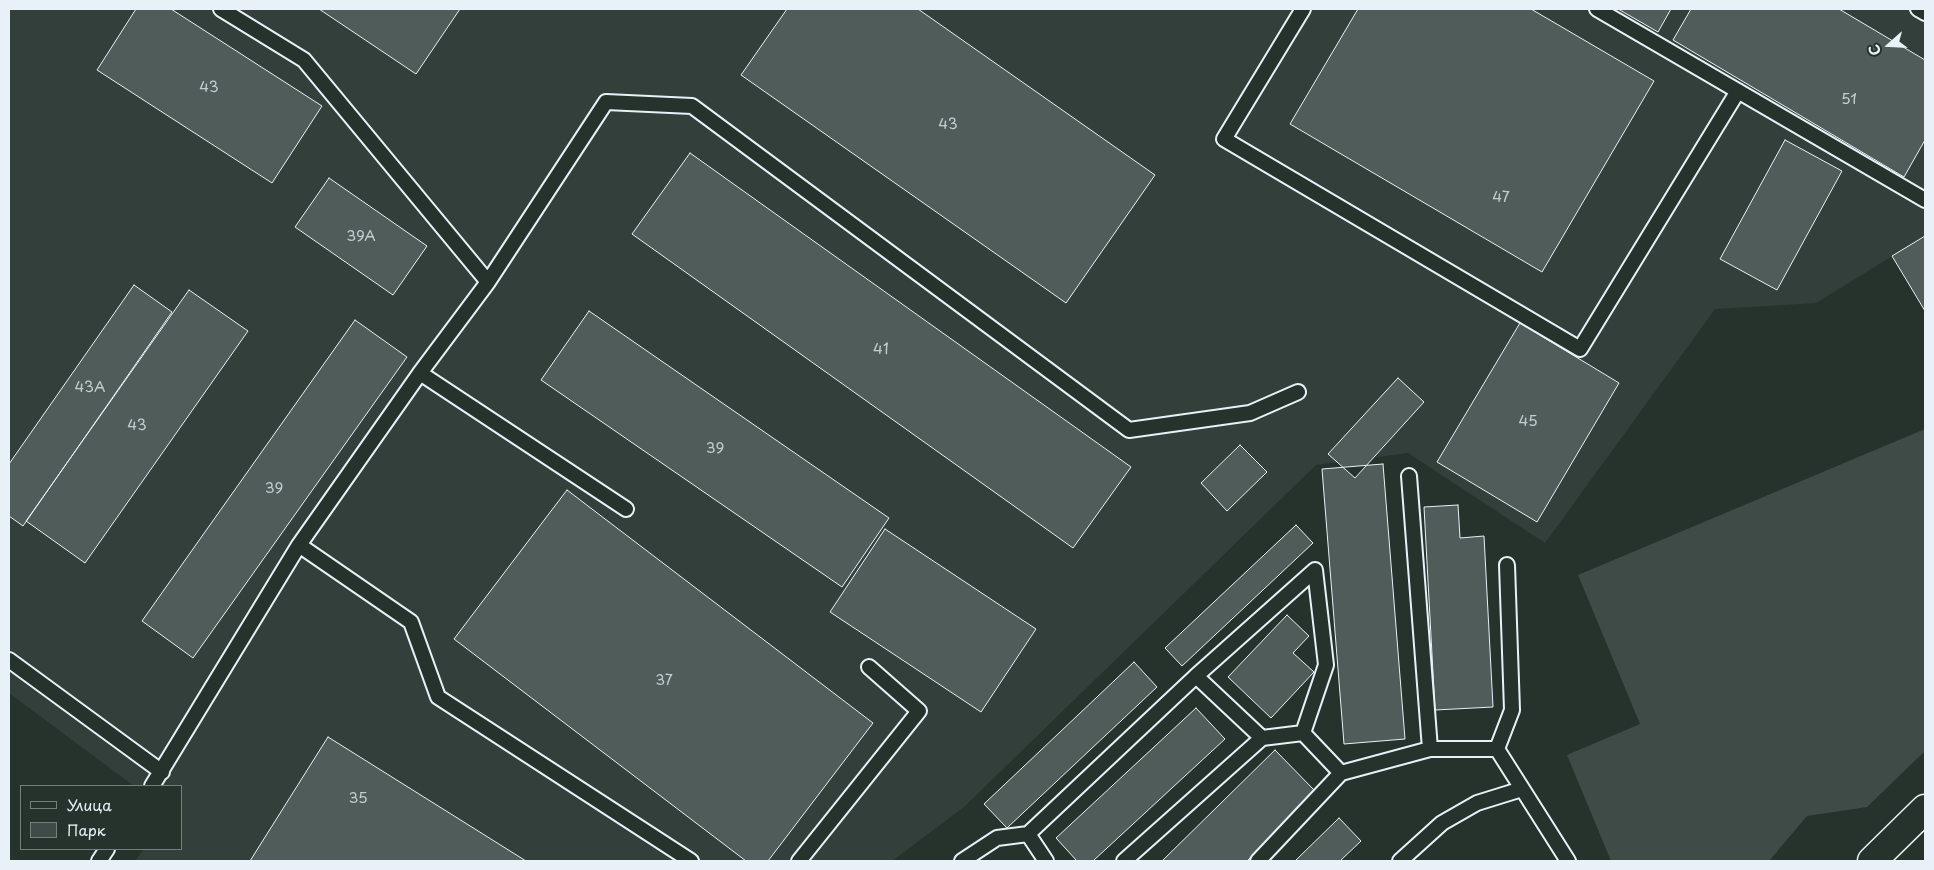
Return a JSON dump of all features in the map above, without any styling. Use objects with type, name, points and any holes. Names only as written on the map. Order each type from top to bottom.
[{"type":"street","points":[[1872,861],[1925,809]]},
{"type":"lane","points":[[221,9],[304,60],[488,282]]},
{"type":"lane","points":[[1303,9],[1224,139],[1580,349],[1738,91]]},
{"type":"lane","points":[[1598,9],[1925,200]]},
{"type":"lane","points":[[1918,9],[1925,13]]},
{"type":"lane","points":[[153,785],[299,545],[420,373],[488,282],[606,102],[692,106],[1129,430],[1250,413],[1298,392]]},
{"type":"lane","points":[[420,373],[626,509]]},
{"type":"lane","points":[[1409,476],[1430,749]]},
{"type":"lane","points":[[299,545],[412,622],[438,697],[691,861]]},
{"type":"lane","points":[[1497,749],[1512,710],[1507,565]]},
{"type":"lane","points":[[962,861],[997,838],[1028,834],[1196,676],[1316,570],[1326,665],[1303,733]]},
{"type":"lane","points":[[9,660],[162,772]]},
{"type":"lane","points":[[799,861],[919,711],[869,667]]},
{"type":"lane","points":[[1196,676],[1262,738]]},
{"type":"lane","points":[[1303,733],[1341,773]]},
{"type":"lane","points":[[1124,861],[1262,738],[1303,733]]},
{"type":"lane","points":[[1258,861],[1341,773],[1430,749],[1497,749]]},
{"type":"lane","points":[[1497,749],[1568,861]]},
{"type":"lane","points":[[1400,861],[1442,822],[1477,803],[1522,789]]},
{"type":"lane","points":[[1028,834],[1046,861]]},
{"type":"lane","points":[[99,861],[107,850]]},
{"type":"shaded area","points":[[9,9],[1925,9],[1925,236],[1816,303],[1715,309],[1545,543],[1408,453],[1316,465],[964,807],[892,861],[135,861],[143,850],[182,850],[182,785],[133,785],[9,693]]},
{"type":"green space","points":[[1925,429],[1925,751],[1867,807],[1807,816],[1769,861],[1611,861],[1567,755],[1640,724],[1578,575]]},
{"type":"building","points":[[136,9],[171,9],[322,106],[272,183],[97,70]]},
{"type":"building","points":[[319,9],[460,9],[416,74]]},
{"type":"building","points":[[787,9],[918,9],[1155,175],[1066,303],[741,75]]},
{"type":"building","points":[[1358,9],[1531,9],[1654,81],[1542,272],[1290,124]]},
{"type":"building","points":[[1618,9],[1671,9],[1658,32]]},
{"type":"building","points":[[1691,9],[1839,9],[1925,60],[1925,140],[1904,177],[1673,40]]},
{"type":"building","points":[[1785,140],[1842,171],[1777,290],[1720,259]]},
{"type":"building","points":[[690,153],[1131,467],[1073,548],[632,234]]},
{"type":"building","points":[[329,178],[427,246],[393,295],[295,227]]},
{"type":"building","points":[[1925,236],[1925,311],[1892,256]]},
{"type":"building","points":[[134,285],[172,312],[23,526],[9,516],[9,464]]},
{"type":"building","points":[[189,290],[248,331],[85,563],[26,521]]},
{"type":"building","points":[[589,311],[889,518],[842,587],[541,380]]},
{"type":"building","points":[[355,320],[407,357],[193,658],[142,621]]},
{"type":"building","points":[[1520,323],[1619,383],[1537,522],[1437,462]]},
{"type":"building","points":[[1398,378],[1424,402],[1355,478],[1328,454]]},
{"type":"building","points":[[1240,445],[1267,472],[1227,511],[1201,483]]},
{"type":"building","points":[[1383,464],[1405,739],[1344,744],[1322,469]]},
{"type":"building","points":[[567,490],[873,723],[768,861],[746,861],[454,639]]},
{"type":"building","points":[[1458,505],[1460,538],[1484,536],[1493,707],[1435,710],[1424,507]]},
{"type":"building","points":[[1296,525],[1313,543],[1182,666],[1165,648]]},
{"type":"building","points":[[885,529],[1036,629],[981,712],[830,612]]},
{"type":"building","points":[[1287,615],[1309,636],[1293,653],[1314,672],[1271,718],[1228,677]]},
{"type":"building","points":[[1134,662],[1157,687],[1007,828],[984,804]]},
{"type":"building","points":[[1196,708],[1225,739],[1093,861],[1077,861],[1056,838]]},
{"type":"building","points":[[328,737],[526,861],[250,861]]},
{"type":"building","points":[[1275,750],[1317,793],[1247,861],[1162,861]]},
{"type":"building","points":[[1339,818],[1361,841],[1340,861],[1295,861]]}]
